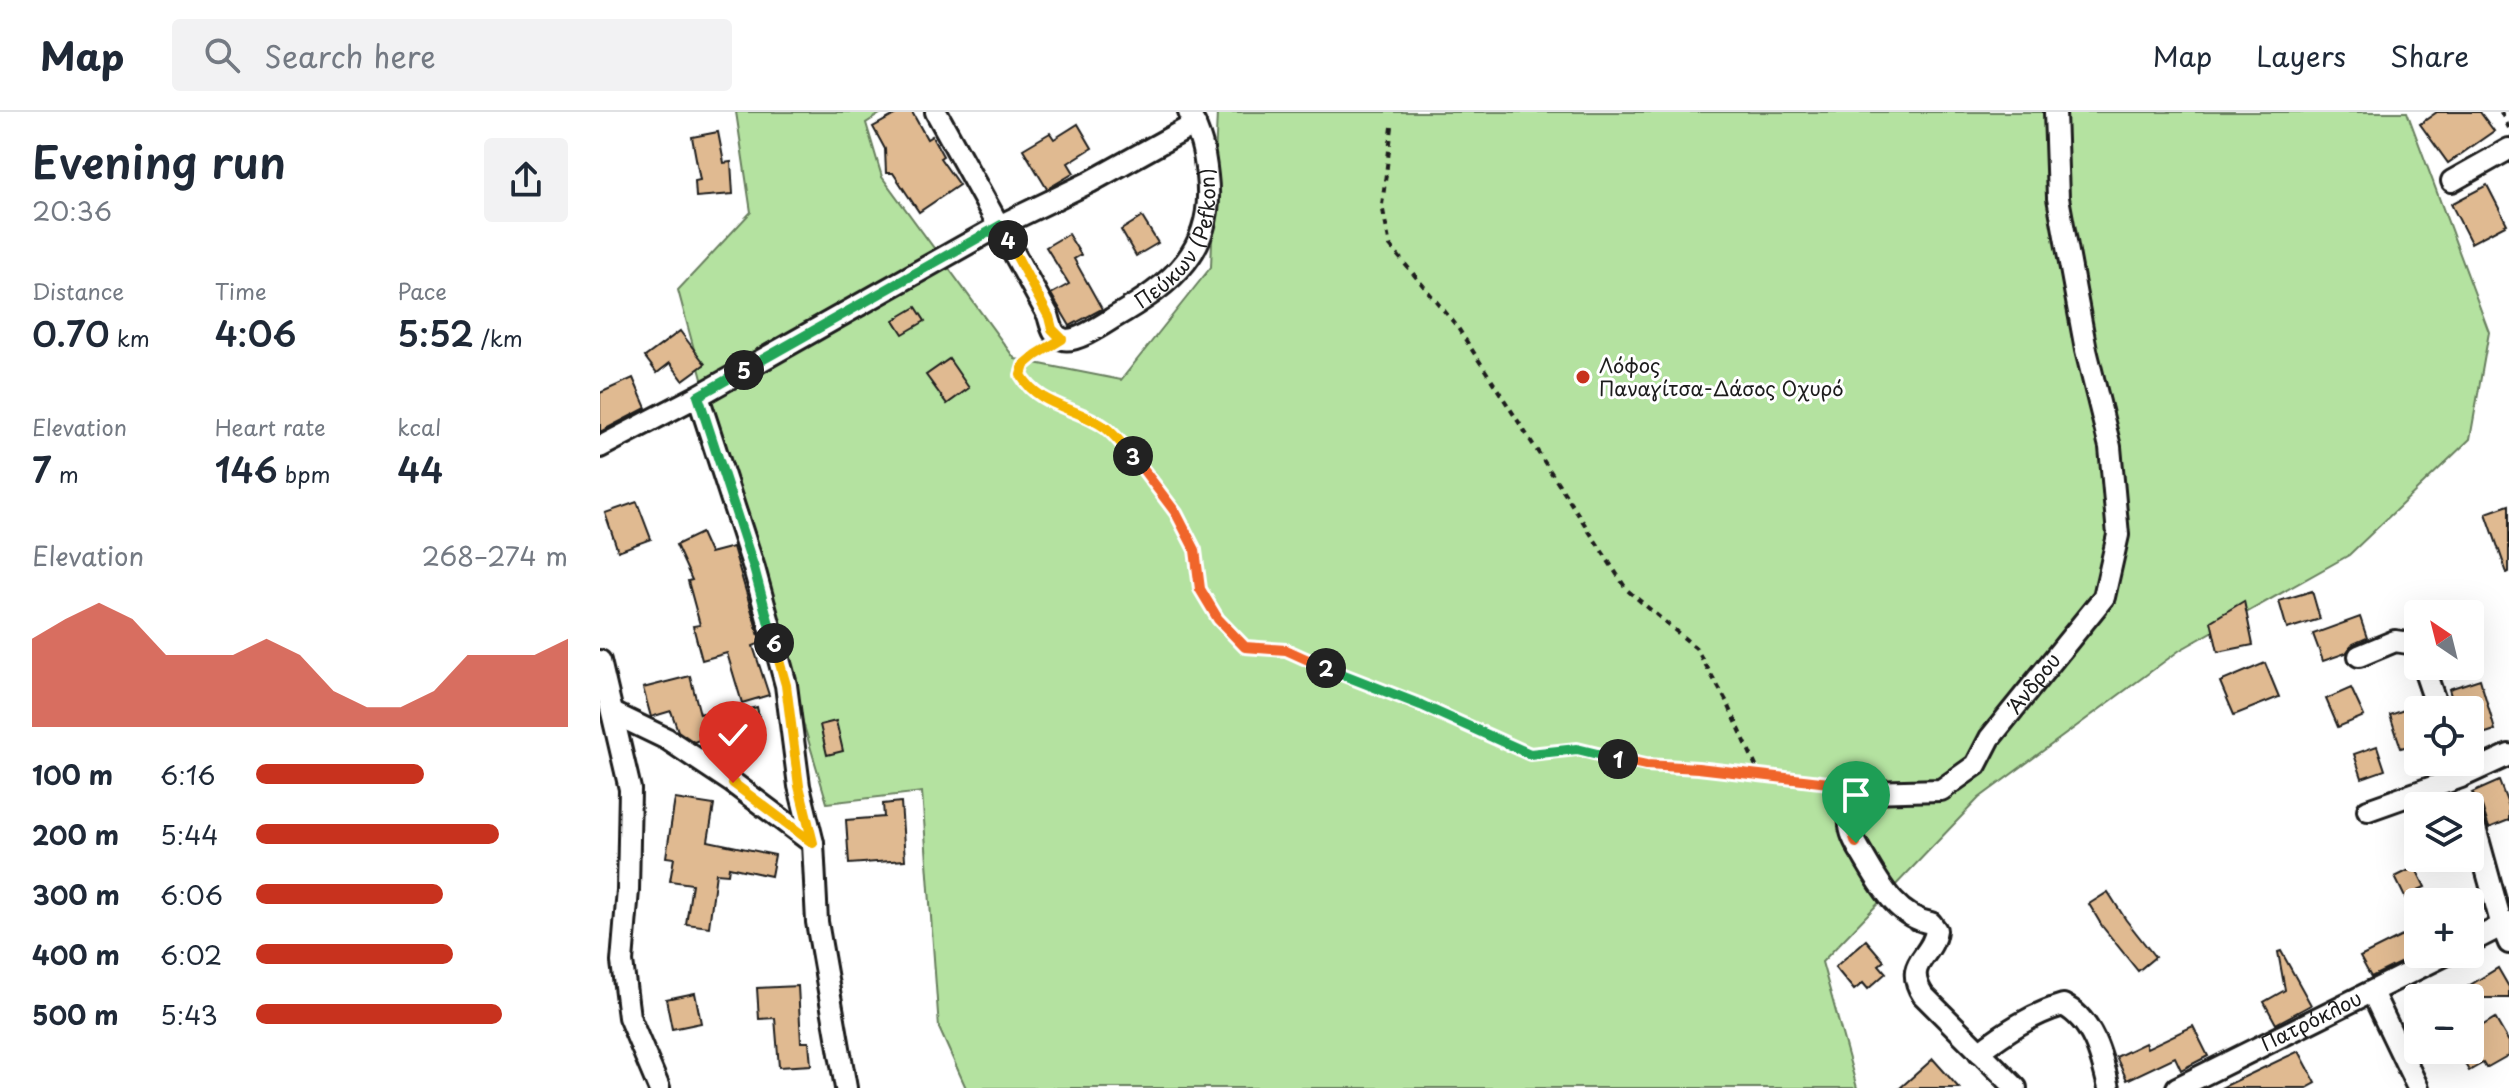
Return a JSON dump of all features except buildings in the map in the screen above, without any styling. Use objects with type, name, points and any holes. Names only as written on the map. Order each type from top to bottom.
[{"type":"street","name":"Άνδρου","points":[[1868,792],[1941,790],[1976,765],[1990,738],[2104,597],[2118,535],[2110,447],[2086,350],[2058,198],[2055,112]]},
{"type":"street","points":[[939,113],[1001,225],[1049,317],[1052,329],[1062,339]]},
{"type":"street","points":[[600,447],[698,396],[1001,225],[1090,182],[1192,118]]},
{"type":"street","name":"Πεύκων (Pefkon)","points":[[1062,339],[1069,340],[1083,334],[1125,312],[1171,279],[1193,253],[1208,220],[1210,196],[1204,144],[1192,118]]},
{"type":"street","points":[[2452,181],[2509,149]]},
{"type":"street","points":[[698,396],[754,568],[786,685],[799,786],[813,843],[817,922],[846,1088]]},
{"type":"street","points":[[2359,656],[2395,641],[2404,642]]},
{"type":"street","points":[[600,661],[630,789],[628,890],[622,962],[629,1017],[659,1088]]},
{"type":"street","points":[[613,713],[667,739],[733,783],[813,843]]},
{"type":"street","points":[[2484,762],[2509,755]]},
{"type":"street","points":[[2368,810],[2443,776]]},
{"type":"street","points":[[1868,792],[1850,817],[1850,829],[1856,843],[1891,900],[1917,919],[1931,923],[1936,930],[1933,942],[1914,974],[1916,984],[1923,995],[2016,1088]]},
{"type":"street","points":[[2484,854],[2507,930],[2484,937]]},
{"type":"street","name":"Πατρόκλου","points":[[2177,1088],[2216,1080],[2419,968]]},
{"type":"street","points":[[2372,992],[2418,1088]]},
{"type":"street","points":[[1979,1052],[2003,1033],[2045,1010],[2063,1005],[2076,1011],[2092,1033],[2109,1088]]},
{"type":"path","points":[[2501,112],[2509,128]]},
{"type":"path","points":[[1392,127],[1382,205],[1390,246],[1456,325],[1627,590],[1696,648],[1728,704],[1760,775]]},
{"type":"path","points":[[1062,339],[1024,365],[1021,375],[1028,386],[1047,400],[1105,428],[1141,463],[1176,513],[1195,550],[1200,589],[1218,619],[1245,647],[1286,650],[1530,754],[1577,749],[1646,765],[1838,784],[1847,790],[1868,792]]},
{"type":"green space","points":[[736,112],[883,112],[866,123],[882,177],[1015,359],[1121,380],[1211,267],[1217,112],[2407,112],[2489,332],[2470,439],[2349,555],[2180,650],[1979,798],[1822,962],[1857,1088],[966,1088],[939,1028],[922,792],[827,803],[712,416],[678,290],[751,212]]},
{"type":"place","name":"Λόφος Παναγίτσα-Δάσος Οχυρό","points":[[1583,377]]},
{"type":"route","points":[[733,783],[813,843],[799,786],[786,685],[754,568],[698,396],[1001,225],[1049,317],[1052,329],[1062,339],[1024,365],[1021,375],[1028,386],[1047,400],[1105,428],[1141,463],[1176,513],[1195,550],[1200,589],[1218,619],[1245,647],[1286,650],[1530,754],[1577,749],[1646,765],[1838,784],[1847,790],[1868,792],[1850,817],[1850,829],[1856,843]]}]
